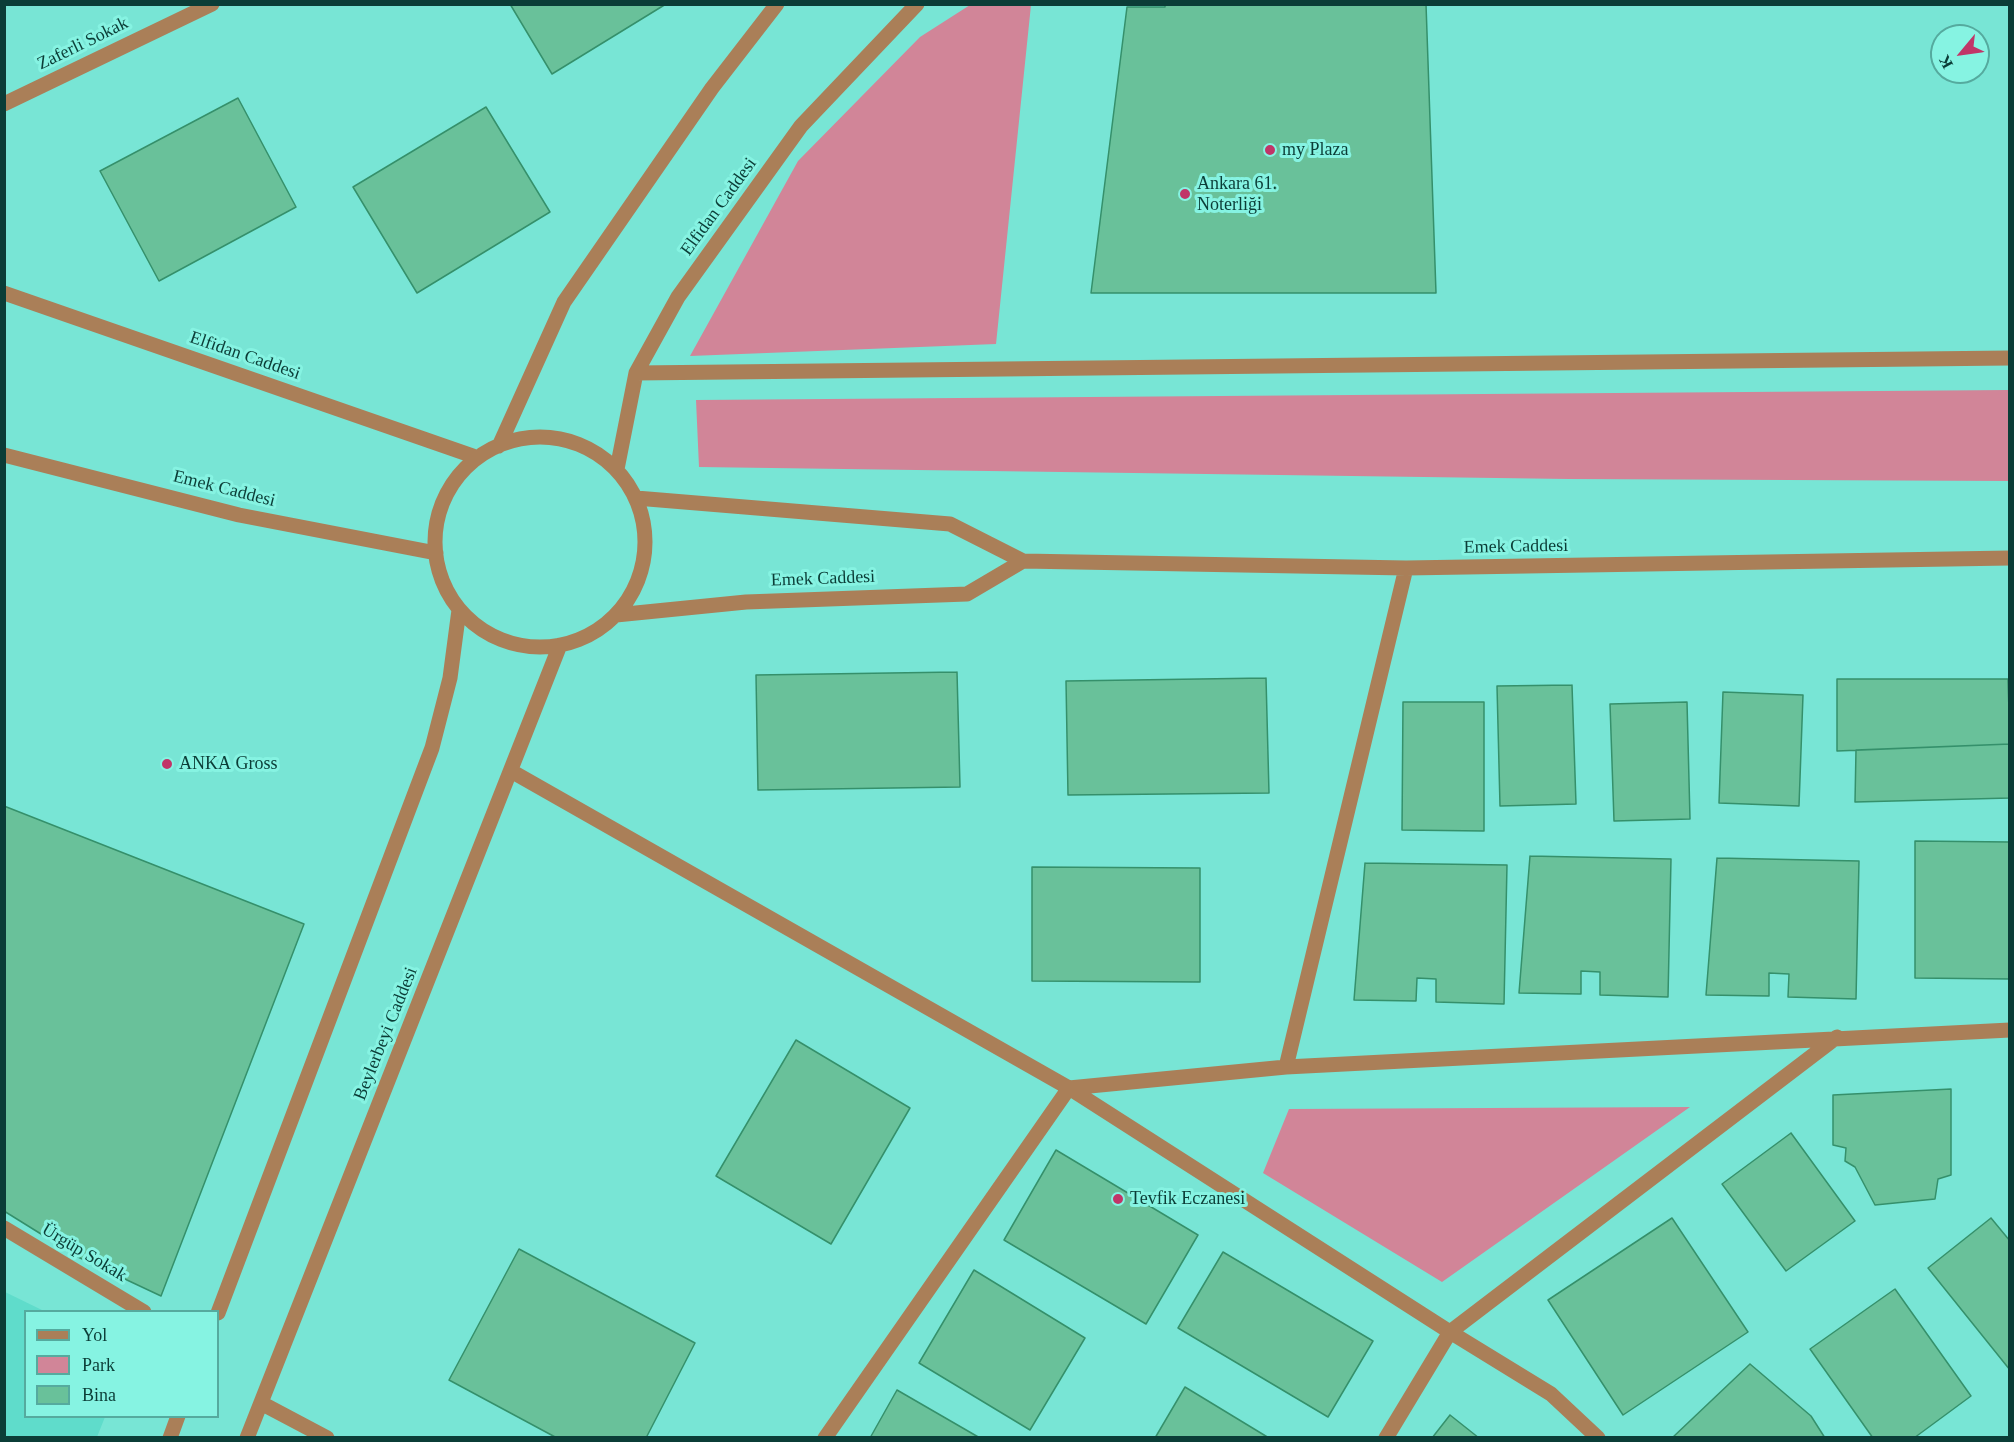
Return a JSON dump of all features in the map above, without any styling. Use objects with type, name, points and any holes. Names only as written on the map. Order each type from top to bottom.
[{"type":"street","name":"Zaferli Sokak","points":[[4,104],[212,4]]},
{"type":"street","points":[[499,446],[564,302],[712,88],[777,4]]},
{"type":"street","name":"Elfidan Caddesi","points":[[617,469],[636,373],[678,297],[801,126],[917,4]]},
{"type":"street","name":"Elfidan Caddesi","points":[[4,293],[473,456]]},
{"type":"street","points":[[636,373],[2010,357]]},
{"type":"street","points":[[553,436],[588,447],[617,469],[636,498],[647,531],[645,565],[632,596],[610,622],[582,640],[549,648],[516,645],[484,632],[459,610],[442,580],[435,545],[440,509],[451,481],[473,456],[499,446],[517,439],[553,436]]},
{"type":"street","name":"Emek Caddesi","points":[[4,455],[239,515],[436,553]]},
{"type":"street","name":"Emek Caddesi","points":[[636,498],[950,524],[1023,561],[1406,568],[2010,558]]},
{"type":"street","name":"Emek Caddesi","points":[[616,615],[746,602],[967,594],[1023,561]]},
{"type":"street","points":[[1286,1067],[1406,568]]},
{"type":"street","points":[[219,1310],[432,748],[450,678],[459,610]]},
{"type":"street","name":"Beylerbeyi Caddesi","points":[[248,1437],[560,645]]},
{"type":"street","points":[[511,771],[1069,1088],[1551,1394],[1598,1437]]},
{"type":"street","points":[[825,1437],[1069,1088],[1286,1067],[1837,1037],[2010,1030]]},
{"type":"street","points":[[1386,1437],[1450,1332],[1837,1037]]},
{"type":"street","name":"Ürgüp Sokak","points":[[4,1228],[142,1310]]},
{"type":"street","points":[[261,1403],[327,1437]]},
{"type":"street","points":[[170,1437],[177,1418]]},
{"type":"shaded area","points":[[5,1292],[42,1310],[24,1310],[24,1418],[105,1418],[97,1437],[5,1437]]},
{"type":"green space","points":[[970,5],[1031,5],[996,344],[690,356],[798,161],[920,37]]},
{"type":"green space","points":[[2009,390],[2009,481],[1569,479],[699,467],[696,400]]},
{"type":"green space","points":[[1690,1107],[1442,1282],[1263,1173],[1289,1109]]},
{"type":"building","points":[[510,4],[666,4],[552,74]]},
{"type":"building","name":"my Plaza","points":[[1165,4],[1426,4],[1436,293],[1091,293],[1127,7],[1165,7]]},
{"type":"building","points":[[238,98],[296,207],[159,281],[100,171]]},
{"type":"building","points":[[486,107],[550,212],[417,293],[353,187]]},
{"type":"building","points":[[957,672],[960,787],[758,790],[756,675]]},
{"type":"building","points":[[1266,678],[1269,793],[1068,795],[1066,681]]},
{"type":"building","points":[[1837,679],[2008,679],[2010,744],[1837,751]]},
{"type":"building","points":[[1572,685],[1576,804],[1500,806],[1497,686]]},
{"type":"building","points":[[1723,692],[1803,695],[1799,806],[1719,803]]},
{"type":"building","points":[[1403,702],[1484,702],[1484,831],[1402,830]]},
{"type":"building","points":[[1687,702],[1690,819],[1614,821],[1610,704]]},
{"type":"building","points":[[2010,744],[2010,798],[1855,802],[1856,750]]},
{"type":"building","points":[[4,806],[304,924],[161,1296],[78,1257],[4,1211]]},
{"type":"building","points":[[1915,841],[2010,842],[2010,979],[1915,978]]},
{"type":"building","points":[[1530,856],[1671,859],[1668,997],[1600,995],[1600,972],[1581,971],[1581,994],[1519,993]]},
{"type":"building","points":[[1717,858],[1859,861],[1856,999],[1788,997],[1789,974],[1769,973],[1769,996],[1706,995]]},
{"type":"building","points":[[1365,863],[1507,865],[1504,1004],[1436,1002],[1436,979],[1417,978],[1416,1001],[1354,1000]]},
{"type":"building","points":[[1032,867],[1200,868],[1200,982],[1032,981]]},
{"type":"building","points":[[796,1040],[910,1108],[831,1244],[716,1176]]},
{"type":"building","points":[[1951,1089],[1951,1175],[1938,1179],[1935,1199],[1875,1205],[1855,1167],[1845,1161],[1846,1148],[1833,1145],[1833,1095]]},
{"type":"building","points":[[1791,1133],[1855,1221],[1786,1271],[1722,1184]]},
{"type":"building","points":[[1056,1150],[1198,1235],[1146,1324],[1004,1240]]},
{"type":"building","points":[[1672,1218],[1748,1332],[1623,1415],[1548,1300]]},
{"type":"building","points":[[1991,1218],[2010,1241],[2010,1370],[1928,1268]]},
{"type":"building","points":[[519,1249],[695,1343],[646,1438],[557,1438],[449,1380]]},
{"type":"building","points":[[1223,1252],[1373,1341],[1328,1417],[1178,1328]]},
{"type":"building","points":[[974,1270],[1085,1338],[1030,1430],[919,1363]]},
{"type":"building","points":[[1895,1289],[1971,1396],[1914,1438],[1873,1438],[1810,1349]]},
{"type":"building","points":[[1750,1364],[1811,1416],[1825,1438],[1672,1438]]},
{"type":"building","points":[[1185,1387],[1269,1438],[1155,1438]]},
{"type":"building","points":[[897,1390],[980,1438],[870,1438]]},
{"type":"building","points":[[1450,1415],[1479,1438],[1432,1438]]},
{"type":"place","name":"my Plaza","points":[[1270,150]]},
{"type":"place","name":"Ankara 61. Noterliği","points":[[1185,194]]},
{"type":"place","name":"ANKA Gross","points":[[167,764]]},
{"type":"place","name":"Tevfik Eczanesi","points":[[1118,1199]]}]
